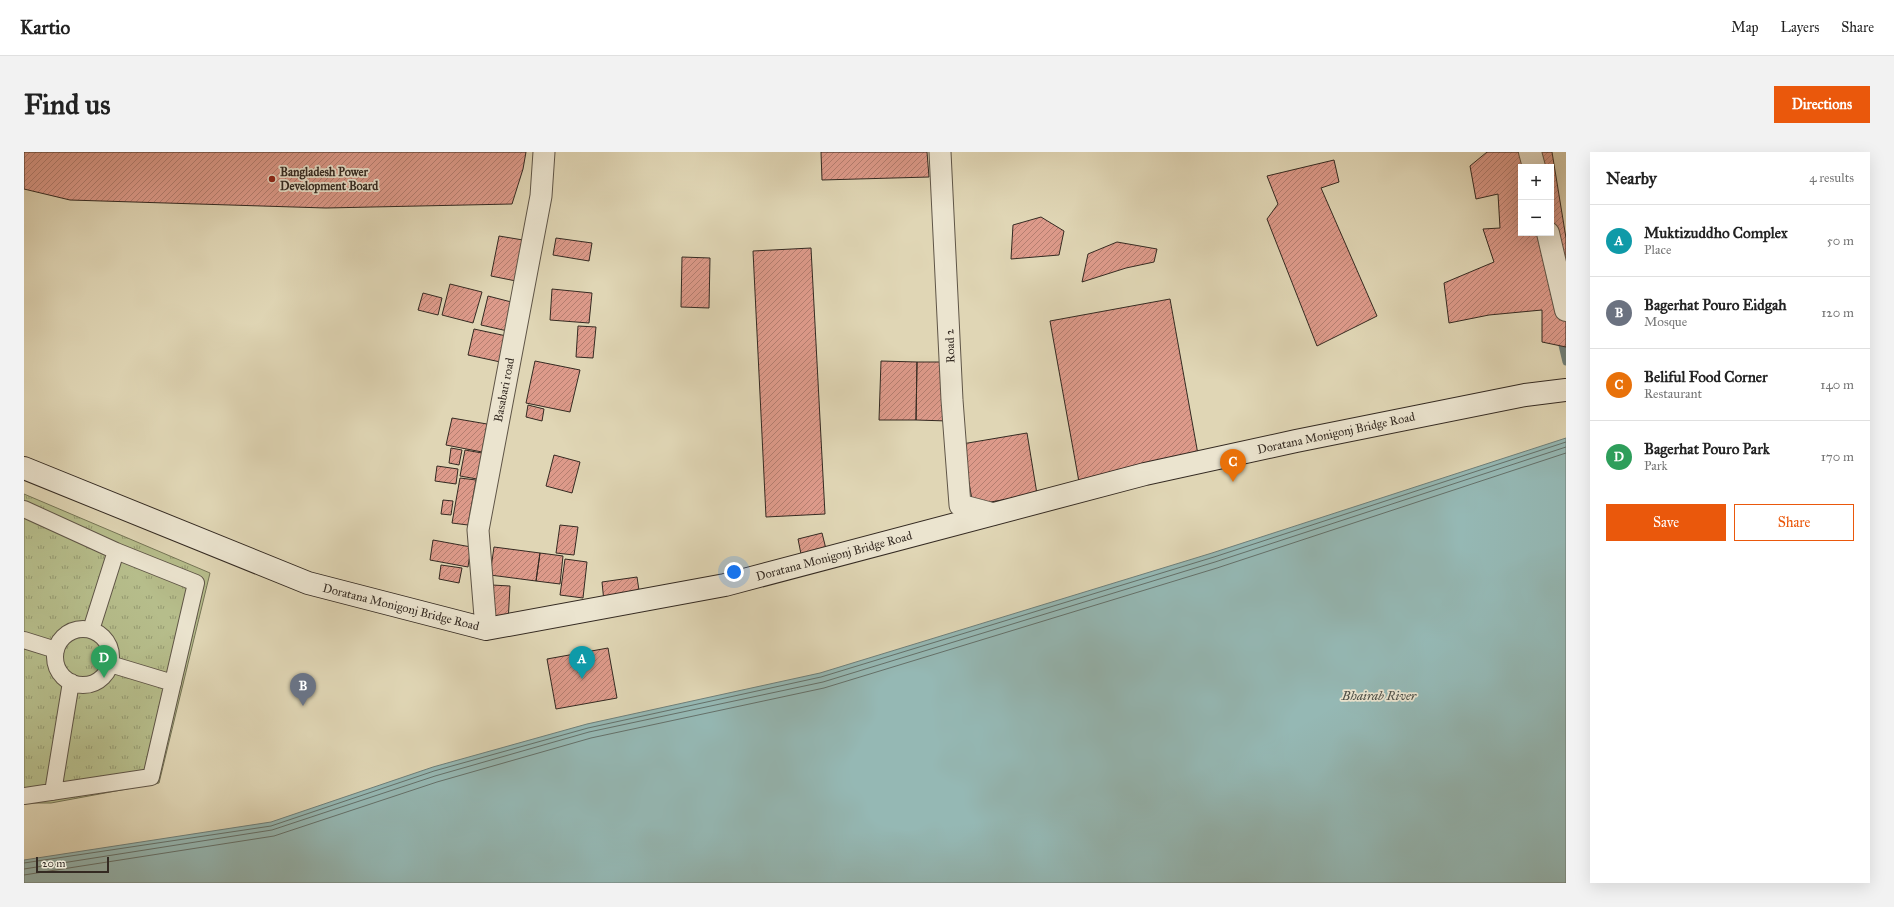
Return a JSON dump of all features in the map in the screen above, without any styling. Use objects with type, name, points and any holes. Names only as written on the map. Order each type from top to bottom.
[{"type":"main road","points":[[1530,152],[1533,164]]},
{"type":"main road","points":[[1549,236],[1566,310]]},
{"type":"main road","name":"Doratana Monigonj Bridge Road","points":[[24,468],[308,583],[486,629],[725,585],[1145,474],[1525,394],[1566,390]]},
{"type":"street","name":"Basabari road","points":[[486,629],[478,530],[541,196],[544,152]]},
{"type":"street","name":"Road 2","points":[[940,152],[952,400],[960,505],[994,514]]},
{"type":"street","points":[[24,509],[116,551],[196,583],[151,777],[24,796]]},
{"type":"street","points":[[91,630],[116,551]]},
{"type":"street","points":[[76,630],[91,630],[103,637],[108,644],[111,654],[110,664],[106,672],[99,680],[81,685],[63,677],[55,660],[56,650],[60,641],[67,634],[76,630]]},
{"type":"street","points":[[24,640],[56,650]]},
{"type":"street","points":[[110,664],[173,683]]},
{"type":"street","points":[[53,792],[72,682]]},
{"type":"green space","points":[[24,494],[210,573],[159,783],[51,803],[24,803]]},
{"type":"water","name":"Bhairab River","points":[[1566,438],[1566,883],[24,883],[24,860],[271,822],[433,767],[587,724],[820,673],[1212,553]]},
{"type":"building","name":"Bangladesh Power Development Board","points":[[24,152],[526,152],[523,169],[512,204],[326,208],[70,200],[24,189]]},
{"type":"building","points":[[821,152],[927,152],[929,177],[822,180]]},
{"type":"building","points":[[1487,152],[1552,152],[1554,164],[1518,164],[1518,236],[1554,236],[1554,164],[1566,238],[1566,347],[1542,342],[1542,310],[1489,315],[1449,323],[1444,283],[1494,262],[1483,229],[1500,228],[1498,194],[1476,199],[1470,166]]},
{"type":"building","points":[[1334,160],[1339,182],[1321,188],[1377,316],[1317,346],[1267,219],[1278,204],[1267,176]]},
{"type":"building","points":[[1041,217],[1064,231],[1059,255],[1011,259],[1013,225]]},
{"type":"building","points":[[499,236],[529,241],[521,282],[491,276]]},
{"type":"building","points":[[556,238],[592,243],[589,261],[553,255]]},
{"type":"building","points":[[1117,242],[1157,249],[1154,262],[1126,268],[1082,282],[1088,254]]},
{"type":"building","points":[[811,248],[825,514],[766,517],[753,251]]},
{"type":"building","points":[[682,257],[710,258],[709,308],[681,307]]},
{"type":"building","points":[[450,284],[482,292],[473,323],[442,315]]},
{"type":"building","points":[[552,289],[592,293],[589,323],[550,320]]},
{"type":"building","points":[[423,293],[442,298],[438,315],[418,310]]},
{"type":"building","points":[[488,296],[519,304],[512,332],[481,325]]},
{"type":"building","points":[[1170,299],[1199,460],[1079,482],[1050,321]]},
{"type":"building","points":[[578,326],[596,327],[593,358],[576,357]]},
{"type":"building","points":[[474,329],[511,337],[505,363],[468,355]]},
{"type":"building","points":[[535,361],[580,370],[570,412],[526,403]]},
{"type":"building","points":[[881,361],[917,362],[916,420],[879,420]]},
{"type":"building","points":[[917,362],[949,362],[948,421],[916,420]]},
{"type":"building","points":[[528,405],[544,409],[542,421],[526,417]]},
{"type":"building","points":[[452,418],[487,424],[482,452],[446,445]]},
{"type":"building","points":[[1027,433],[1037,494],[973,505],[962,444]]},
{"type":"building","points":[[451,448],[462,450],[459,465],[449,463]]},
{"type":"building","points":[[465,450],[482,453],[477,479],[460,476]]},
{"type":"building","points":[[554,455],[580,462],[572,493],[546,486]]},
{"type":"building","points":[[437,466],[458,469],[456,484],[435,481]]},
{"type":"building","points":[[460,478],[476,480],[468,525],[452,523]]},
{"type":"building","points":[[443,500],[453,501],[451,515],[441,514]]},
{"type":"building","points":[[560,525],[578,527],[574,555],[556,553]]},
{"type":"building","points":[[822,533],[827,553],[802,559],[798,539]]},
{"type":"building","points":[[433,540],[471,547],[468,567],[430,560]]},
{"type":"building","points":[[494,547],[540,553],[536,581],[490,575]]},
{"type":"building","points":[[540,553],[563,556],[560,584],[536,581]]},
{"type":"building","points":[[565,559],[587,562],[583,598],[560,595]]},
{"type":"building","points":[[441,565],[462,568],[459,583],[439,579]]},
{"type":"building","points":[[637,577],[640,597],[604,602],[602,582]]},
{"type":"building","points":[[492,585],[510,586],[508,623],[489,622]]},
{"type":"building","points":[[608,648],[617,698],[556,709],[547,659]]},
{"type":"waterway","points":[[1560,337],[1566,362]]},
{"type":"place","name":"Bangladesh Power Development Board","points":[[272,179]]},
{"type":"place","name":"Beliful Food Corner","points":[[1233,482]]},
{"type":"place","name":"Bagerhat Pouro Park","points":[[104,678]]},
{"type":"place","name":"Muktizuddho Complex","points":[[582,679]]},
{"type":"place","name":"Bagerhat Pouro Eidgah","points":[[303,706]]}]
